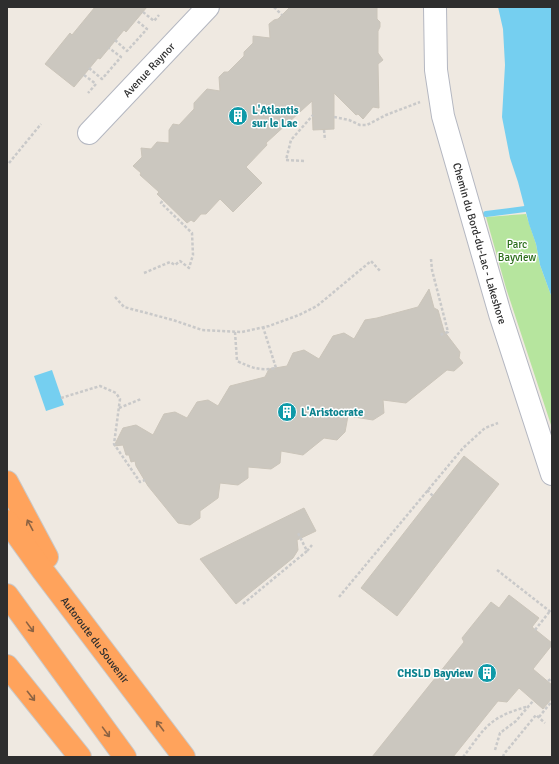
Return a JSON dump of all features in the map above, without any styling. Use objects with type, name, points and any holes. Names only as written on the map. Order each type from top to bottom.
[{"type":"highway","points":[[7,482],[81,621]]},
{"type":"highway","name":"Autoroute du Souvenir","points":[[7,521],[184,757]]},
{"type":"highway","points":[[7,595],[125,757]]},
{"type":"highway","points":[[7,666],[80,757]]},
{"type":"street","name":"Avenue Raynor","points":[[89,133],[208,7]]},
{"type":"street","name":"Chemin du Bord-du-Lac - Lakeshore","points":[[435,7],[436,70],[443,116],[500,314],[552,474]]},
{"type":"path","points":[[274,7],[282,15]]},
{"type":"path","points":[[143,12],[154,21],[159,15]]},
{"type":"path","points":[[115,40],[127,51],[147,29],[136,20]]},
{"type":"path","points":[[89,68],[102,79],[121,57],[109,48]]},
{"type":"path","points":[[84,75],[96,84],[88,93]]},
{"type":"path","points":[[334,117],[349,120],[360,125],[367,124],[424,100]]},
{"type":"path","points":[[304,161],[286,160],[291,140],[313,115]]},
{"type":"path","points":[[9,164],[42,124]]},
{"type":"path","points":[[324,130],[325,140]]},
{"type":"path","points":[[144,273],[170,262],[175,265],[180,261],[190,268],[193,255],[192,233],[161,203],[163,200]]},
{"type":"path","points":[[431,258],[432,270],[448,332],[440,335]]},
{"type":"path","points":[[115,297],[124,307],[173,320],[202,330],[242,332],[263,327],[299,315],[317,306],[372,261],[381,272]]},
{"type":"path","points":[[235,332],[237,361],[254,369],[263,370],[276,368],[263,327]]},
{"type":"path","points":[[61,398],[100,386],[116,393],[120,399],[114,444],[140,482],[145,480]]},
{"type":"path","points":[[119,408],[141,399]]},
{"type":"path","points":[[339,597],[469,441],[485,428],[498,423]]},
{"type":"path","points":[[427,490],[433,496]]},
{"type":"path","points":[[298,533],[307,551]]},
{"type":"path","points":[[243,604],[307,551],[312,545]]},
{"type":"path","points":[[497,570],[551,612],[535,630]]},
{"type":"path","points":[[548,681],[552,678]]},
{"type":"path","points":[[495,750],[500,733],[516,721],[533,701]]},
{"type":"path","points":[[538,718],[552,701]]},
{"type":"path","points":[[463,757],[490,724],[498,718],[528,706]]},
{"type":"path","points":[[504,757],[504,754],[536,715],[545,722]]},
{"type":"green space","name":"Parc Bayview","points":[[526,214],[536,244],[540,265],[552,298],[552,428],[506,288],[486,217]]},
{"type":"water","points":[[498,7],[552,7],[552,298],[540,265],[536,244],[510,158],[502,117],[505,65],[503,29]]},
{"type":"water","points":[[52,370],[64,405],[46,411],[34,376]]},
{"type":"building","points":[[95,7],[147,7],[126,32],[124,30],[100,59],[98,58],[74,87],[45,64],[70,33],[72,35]]},
{"type":"building","name":"L'Atlantis sur le Lac","points":[[290,7],[377,7],[377,19],[380,22],[378,31],[378,53],[383,60],[378,64],[379,108],[373,107],[363,119],[358,114],[356,115],[334,93],[334,129],[313,130],[312,101],[266,143],[267,145],[246,167],[262,183],[233,212],[220,199],[206,214],[201,214],[194,222],[191,220],[187,223],[157,194],[159,192],[140,175],[141,173],[133,166],[142,157],[141,148],[151,149],[157,142],[169,143],[169,130],[173,124],[179,125],[194,109],[194,103],[207,89],[220,91],[219,77],[224,72],[228,72],[244,56],[244,52],[253,43],[253,36],[270,38],[269,24],[278,19]]},
{"type":"building","name":"L'Aristocrate","points":[[429,289],[434,308],[438,310],[444,331],[460,352],[459,358],[463,363],[454,371],[447,370],[406,403],[383,400],[384,413],[373,420],[348,416],[345,432],[337,440],[324,438],[303,455],[281,451],[280,463],[271,469],[248,467],[248,478],[238,485],[220,483],[218,498],[200,511],[200,518],[190,525],[178,523],[148,486],[136,466],[135,461],[131,462],[129,455],[126,455],[123,445],[114,446],[123,428],[136,425],[153,435],[164,414],[175,412],[187,418],[197,402],[208,400],[218,406],[230,386],[265,377],[269,369],[287,366],[293,353],[304,350],[319,359],[333,336],[344,333],[354,339],[365,320],[418,307]]},
{"type":"building","points":[[464,456],[499,484],[397,616],[361,588]]},
{"type":"building","points":[[304,508],[316,531],[297,540],[298,550],[293,558],[236,604],[200,559]]},
{"type":"building","name":"CHSLD Bayview","points":[[509,595],[539,618],[532,627],[552,643],[533,669],[552,685],[552,698],[543,709],[519,688],[507,702],[498,701],[453,757],[372,757],[464,642],[462,638],[491,602],[499,608]]},
{"type":"waterway","points":[[486,214],[525,209]]},
{"type":"place","name":"L'Atlantis sur le Lac","points":[[238,116]]},
{"type":"place","name":"L'Aristocrate","points":[[287,412]]},
{"type":"place","name":"CHSLD Bayview","points":[[487,673]]}]
